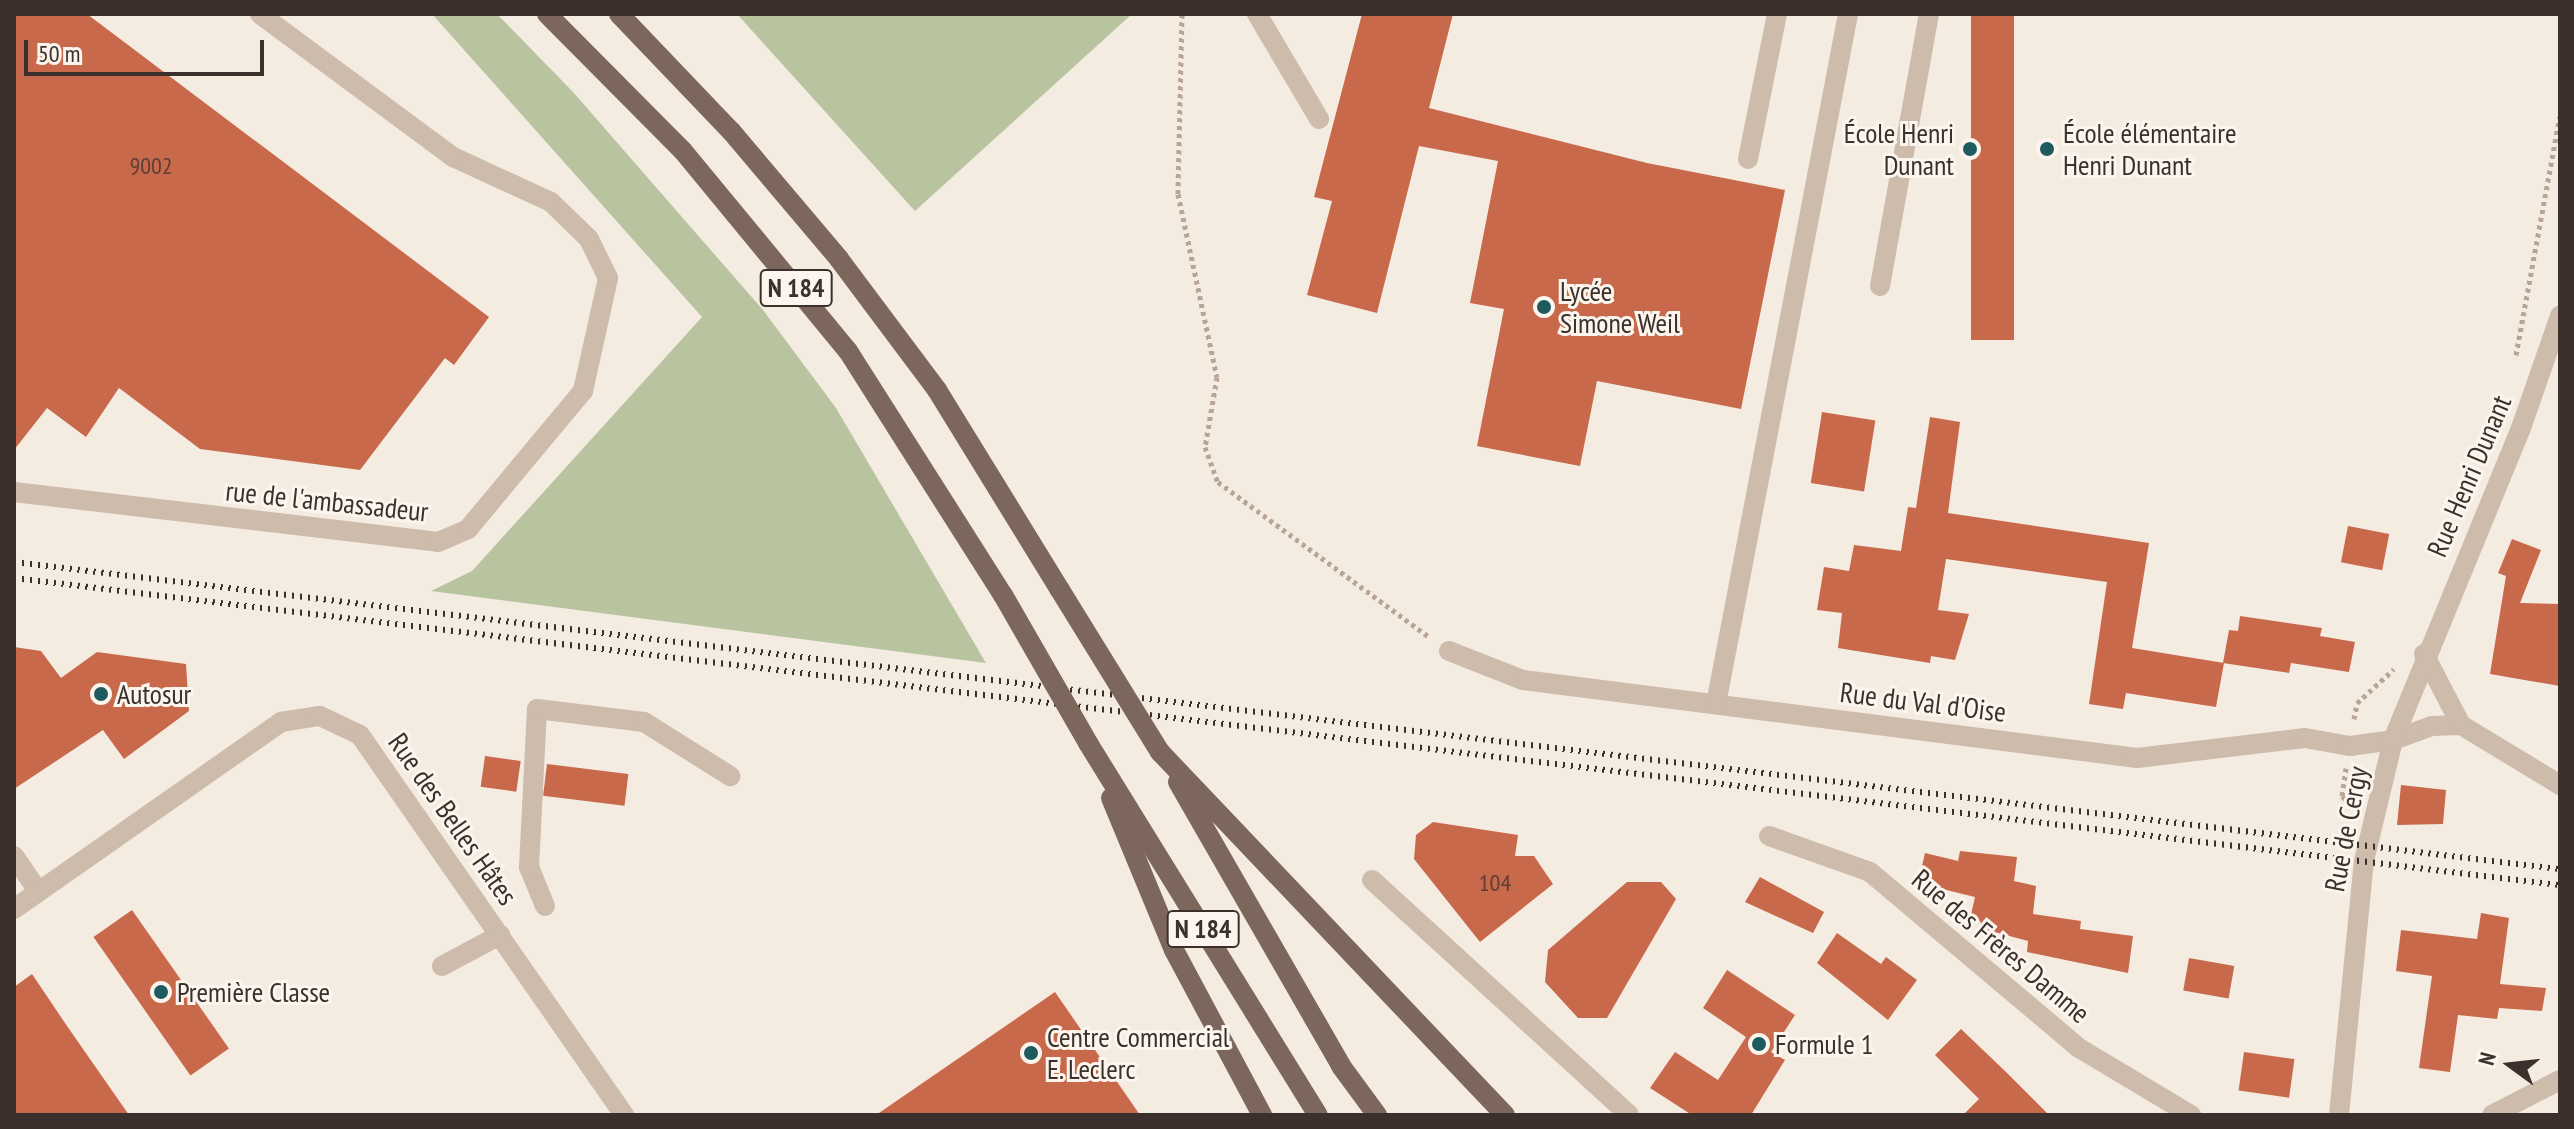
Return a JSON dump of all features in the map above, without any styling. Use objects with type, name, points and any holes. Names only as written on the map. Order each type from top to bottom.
[{"type":"main road","name":"N 184","points":[[547,14],[683,151],[848,351],[1003,595],[1088,743],[1318,1115]]},
{"type":"main road","name":"N 184","points":[[619,14],[731,131],[839,259],[937,390],[1160,752],[1341,1066],[1377,1115]]},
{"type":"main road","points":[[1088,743],[1174,950],[1262,1115]]},
{"type":"main road","points":[[1160,752],[1505,1115]]},
{"type":"street","name":"rue de l'ambassadeur","points":[[14,492],[438,542],[468,529],[498,498],[583,391],[608,278],[589,239],[551,202],[453,157],[260,14]]},
{"type":"street","points":[[1257,14],[1319,119]]},
{"type":"street","points":[[1748,159],[1777,14]]},
{"type":"street","points":[[1716,704],[1848,14]]},
{"type":"street","points":[[1880,286],[1929,14]]},
{"type":"street","name":"Rue Henri Dunant","points":[[2393,740],[2424,654],[2521,428],[2560,316]]},
{"type":"street","name":"Rue du Val d'Oise","points":[[1449,651],[1523,680],[2137,758],[2305,738],[2350,746],[2393,740]]},
{"type":"street","points":[[2424,654],[2461,725],[2560,785]]},
{"type":"street","points":[[545,906],[529,867],[537,709],[644,722],[730,776]]},
{"type":"street","name":"Rue des Belles Hâtes","points":[[14,909],[281,722],[320,716],[360,735],[624,1115]]},
{"type":"street","name":"Rue de Cergy","points":[[2339,1115],[2364,861],[2393,740],[2432,726],[2461,725]]},
{"type":"street","name":"Rue des Frères Damme","points":[[1769,836],[1870,872],[2079,1048],[2191,1115]]},
{"type":"street","points":[[14,856],[38,891]]},
{"type":"street","points":[[1372,880],[1629,1115]]},
{"type":"street","points":[[442,966],[500,935]]},
{"type":"street","points":[[2492,1115],[2560,1080]]},
{"type":"path","points":[[1182,14],[1178,194],[1217,377],[1205,447],[1218,482],[1449,651]]},
{"type":"path","points":[[2514,365],[2560,116]]},
{"type":"green space","points":[[432,14],[497,14],[573,92],[763,310],[836,408],[986,663],[431,591],[472,571],[702,317]]},
{"type":"green space","points":[[737,14],[1132,14],[915,211]]},
{"type":"building","points":[[14,14],[87,14],[489,317],[454,365],[445,358],[360,470],[200,449],[119,388],[86,437],[47,408],[14,450]]},
{"type":"building","points":[[1362,14],[1453,14],[1429,108],[1647,163],[1785,190],[1741,409],[1597,381],[1580,466],[1477,446],[1504,309],[1470,303],[1498,161],[1419,146],[1377,313],[1307,295],[1332,201],[1314,197]]},
{"type":"building","points":[[1971,14],[2014,14],[2014,340],[1971,340]]},
{"type":"building","points":[[1822,412],[1875,420],[1864,492],[1811,483]]},
{"type":"building","points":[[1930,417],[1960,422],[1948,513],[2149,543],[2132,648],[2224,663],[2216,707],[2126,693],[2123,709],[2089,704],[2107,582],[1946,559],[1938,610],[1969,614],[1955,660],[1931,656],[1930,663],[1838,648],[1842,613],[1817,610],[1824,567],[1849,571],[1854,545],[1901,551],[1908,507],[1916,508]]},
{"type":"building","points":[[2348,526],[2389,534],[2382,570],[2341,562]]},
{"type":"building","points":[[2512,539],[2541,550],[2520,603],[2560,604],[2560,686],[2490,674],[2506,576],[2498,573]]},
{"type":"building","points":[[2240,616],[2322,628],[2320,636],[2355,642],[2349,672],[2291,663],[2289,673],[2223,663],[2229,630],[2238,631]]},
{"type":"building","name":"Autosur","points":[[14,647],[41,651],[61,678],[97,652],[186,664],[189,711],[124,759],[103,730],[14,789]]},
{"type":"building","points":[[485,756],[521,761],[516,792],[481,787]]},
{"type":"building","points":[[547,764],[628,774],[624,806],[543,796]]},
{"type":"building","points":[[2401,785],[2446,790],[2443,824],[2397,825]]},
{"type":"building","points":[[1433,822],[1518,835],[1515,856],[1534,856],[1553,884],[1480,942],[1414,859],[1416,835]]},
{"type":"building","points":[[1960,851],[2017,857],[2014,881],[2036,886],[2033,914],[2081,921],[2080,929],[2133,936],[2128,973],[2027,952],[2028,941],[1980,928],[1981,922],[1970,919],[1975,897],[1918,883],[1925,853],[1958,861]]},
{"type":"building","points":[[1760,877],[1824,912],[1813,933],[1745,902]]},
{"type":"building","points":[[1627,882],[1661,882],[1676,899],[1607,1018],[1578,1018],[1545,982],[1548,950]]},
{"type":"building","name":"Première Classe","points":[[132,910],[229,1048],[190,1075],[93,937]]},
{"type":"building","points":[[2481,913],[2509,918],[2500,984],[2546,988],[2542,1011],[2499,1008],[2497,1019],[2458,1015],[2450,1072],[2419,1068],[2432,976],[2396,971],[2401,930],[2477,939]]},
{"type":"building","points":[[1837,933],[1881,964],[1886,957],[1917,980],[1888,1020],[1817,963]]},
{"type":"building","points":[[2189,958],[2234,966],[2229,998],[2183,990]]},
{"type":"building","name":"Formule 1","points":[[1727,970],[1795,1015],[1771,1052],[1785,1060],[1751,1115],[1692,1115],[1650,1088],[1675,1052],[1718,1080],[1746,1037],[1703,1008]]},
{"type":"building","points":[[32,974],[129,1115],[14,1115],[14,987]]},
{"type":"building","name":"Centre Commercial E. Leclerc","points":[[1055,992],[1140,1115],[876,1115]]},
{"type":"building","points":[[1961,1029],[2049,1115],[1963,1115],[1979,1099],[1935,1055]]},
{"type":"building","points":[[2244,1052],[2295,1059],[2289,1098],[2239,1091]]},
{"type":"railway","points":[[14,562],[2560,869]]},
{"type":"railway","points":[[14,578],[2560,885]]},
{"type":"place","name":"École Henri Dunant","points":[[1970,149]]},
{"type":"place","name":"École élémentaire Henri Dunant","points":[[2047,149]]},
{"type":"place","name":"Lycée Simone Weil","points":[[1544,307]]},
{"type":"place","name":"Autosur","points":[[101,694]]},
{"type":"place","name":"Première Classe","points":[[161,992]]},
{"type":"place","name":"Formule 1","points":[[1759,1044]]},
{"type":"place","name":"Centre Commercial E. Leclerc","points":[[1031,1053]]}]
